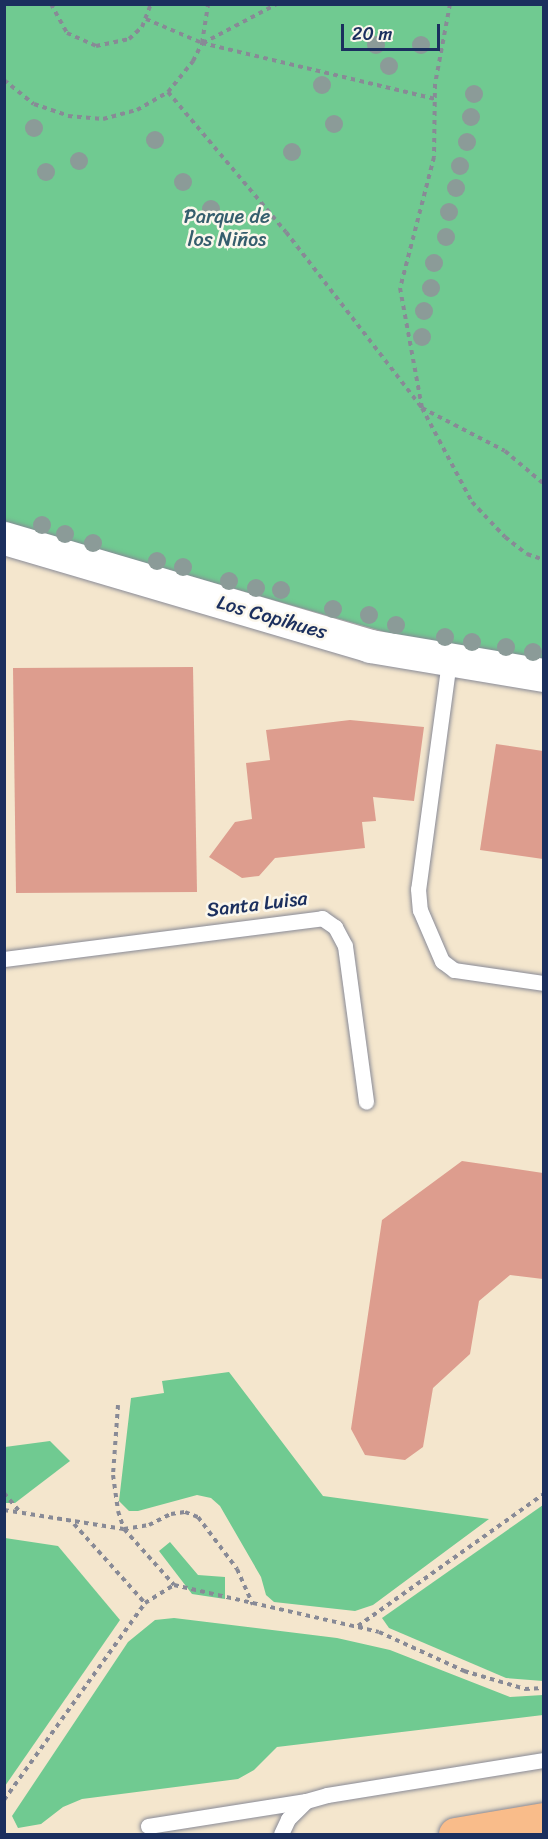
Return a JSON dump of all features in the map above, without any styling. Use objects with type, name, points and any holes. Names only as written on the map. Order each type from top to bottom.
[{"type":"main road","points":[[455,1834],[543,1819]]},
{"type":"street","name":"Los Copihues","points":[[4,538],[370,646],[448,661],[543,675]]},
{"type":"lane","points":[[448,661],[418,890],[420,910],[442,961],[454,970],[543,983]]},
{"type":"lane","name":"Santa Luisa","points":[[4,959],[322,918],[335,927],[345,946],[366,1102]]},
{"type":"lane","points":[[148,1826],[543,1760]]},
{"type":"lane","points":[[281,1834],[288,1819],[306,1801]]},
{"type":"path","points":[[51,4],[67,33],[96,46],[129,39],[146,19],[151,4]]},
{"type":"path","points":[[4,80],[34,104],[68,116],[103,119],[137,110],[168,92],[193,61],[202,43],[208,4]]},
{"type":"path","points":[[202,43],[276,4]]},
{"type":"path","points":[[422,408],[400,288],[434,157],[435,99],[450,4]]},
{"type":"path","points":[[146,19],[202,43],[435,99]]},
{"type":"path","points":[[168,92],[286,232],[422,408],[472,502],[505,537],[527,554],[543,560]]},
{"type":"path","points":[[422,408],[505,451],[543,484]]},
{"type":"path","points":[[118,1406],[113,1475],[124,1529],[174,1585],[253,1605],[379,1632],[464,1671],[525,1689],[543,1688]]},
{"type":"path","points":[[4,1493],[20,1512]]},
{"type":"path","points":[[357,1627],[543,1494]]},
{"type":"path","points":[[4,1510],[73,1523],[124,1529],[150,1525],[171,1514],[185,1512],[198,1517],[237,1569],[253,1605]]},
{"type":"path","points":[[73,1523],[145,1603]]},
{"type":"path","points":[[4,1800],[145,1603],[174,1585]]},
{"type":"green space","name":"Parque de los Niños","points":[[4,5],[543,5],[543,659],[399,636],[5,523]]},
{"type":"green space","points":[[229,1372],[323,1496],[489,1519],[373,1605],[355,1611],[274,1602],[266,1595],[261,1577],[220,1506],[211,1498],[197,1495],[138,1511],[129,1511],[119,1501],[131,1398],[164,1393],[162,1381]]},
{"type":"green space","points":[[50,1441],[70,1461],[15,1503],[6,1503],[5,1447]]},
{"type":"green space","points":[[543,1505],[543,1681],[506,1678],[389,1628],[382,1618]]},
{"type":"green space","points":[[5,1538],[58,1546],[120,1620],[5,1786]]},
{"type":"green space","points":[[170,1542],[198,1575],[225,1577],[225,1599],[192,1594],[159,1551]]},
{"type":"green space","points":[[174,1618],[337,1638],[390,1650],[510,1697],[543,1695],[543,1715],[277,1747],[254,1770],[238,1779],[82,1799],[63,1807],[41,1824],[18,1828],[12,1816],[128,1642],[155,1620]]},
{"type":"building","points":[[193,667],[197,892],[16,893],[13,668]]},
{"type":"building","points":[[350,720],[424,727],[414,801],[373,797],[376,821],[362,822],[365,848],[275,858],[259,876],[242,878],[209,857],[235,822],[252,819],[246,763],[270,760],[266,730]]},
{"type":"building","points":[[496,744],[543,751],[543,859],[480,850]]},
{"type":"building","points":[[462,1161],[543,1173],[543,1279],[510,1275],[479,1301],[470,1354],[433,1388],[423,1447],[405,1460],[365,1455],[351,1429],[382,1220]]}]
